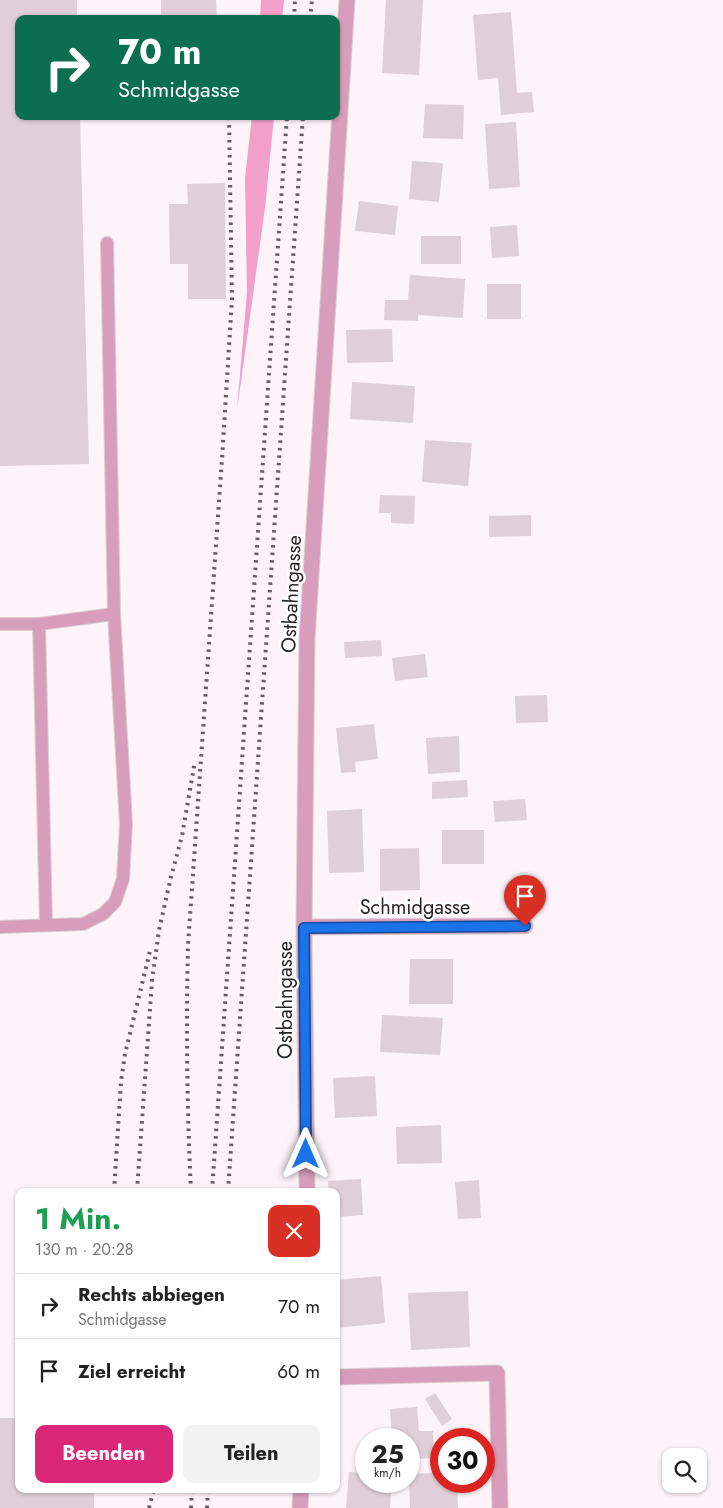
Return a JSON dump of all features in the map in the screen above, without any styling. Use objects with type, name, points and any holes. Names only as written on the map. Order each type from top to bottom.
[{"type":"street","name":"Ostbahngasse","points":[[340,112],[347,0]]},
{"type":"street","name":"Ostbahngasse","points":[[307,1188],[304,928],[307,639],[339,120]]},
{"type":"street","name":"Schmidgasse","points":[[304,928],[525,926]]},
{"type":"street","points":[[340,1377],[497,1373],[500,1508]]},
{"type":"street","points":[[300,1508],[301,1493]]},
{"type":"lane","points":[[0,927],[83,924],[104,914],[115,902],[123,879],[126,824],[114,614],[107,243]]},
{"type":"lane","points":[[0,624],[39,624],[114,614]]},
{"type":"lane","points":[[39,624],[46,925]]},
{"type":"shaded area","points":[[261,0],[284,0],[282,15],[260,15]]},
{"type":"shaded area","points":[[252,120],[274,120],[265,208],[237,410],[247,292],[245,178]]},
{"type":"building","points":[[0,0],[77,0],[77,15],[15,15],[15,120],[80,120],[89,464],[0,466]]},
{"type":"building","points":[[161,0],[216,0],[217,15],[161,15]]},
{"type":"building","points":[[386,0],[423,0],[419,75],[382,73]]},
{"type":"building","points":[[511,12],[517,93],[532,92],[534,112],[501,115],[498,78],[478,80],[473,15]]},
{"type":"building","points":[[425,104],[464,105],[463,139],[423,138]]},
{"type":"building","points":[[516,122],[520,187],[489,189],[485,124]]},
{"type":"building","points":[[412,161],[443,163],[439,202],[409,199]]},
{"type":"building","points":[[225,183],[226,299],[188,299],[188,264],[170,264],[169,204],[188,204],[187,184]]},
{"type":"building","points":[[359,201],[398,206],[395,235],[355,231]]},
{"type":"building","points":[[517,225],[519,256],[492,258],[490,227]]},
{"type":"building","points":[[421,236],[461,236],[461,264],[421,264]]},
{"type":"building","points":[[410,275],[465,279],[463,318],[418,315],[418,321],[384,320],[385,300],[408,300]]},
{"type":"building","points":[[487,284],[521,284],[521,319],[487,319]]},
{"type":"building","points":[[392,329],[393,362],[347,363],[346,330]]},
{"type":"building","points":[[352,382],[415,386],[413,423],[350,419]]},
{"type":"building","points":[[425,440],[472,443],[468,486],[422,482]]},
{"type":"building","points":[[380,495],[415,496],[414,524],[391,523],[391,513],[379,513]]},
{"type":"building","points":[[531,515],[531,536],[489,537],[489,516]]},
{"type":"building","points":[[381,640],[382,656],[345,658],[344,642]]},
{"type":"building","points":[[425,654],[428,677],[395,681],[392,658]]},
{"type":"building","points":[[547,695],[548,722],[516,723],[515,696]]},
{"type":"building","points":[[374,724],[378,759],[355,762],[356,772],[341,773],[336,728]]},
{"type":"building","points":[[459,736],[460,772],[428,774],[426,738]]},
{"type":"building","points":[[467,780],[468,797],[432,799],[432,782]]},
{"type":"building","points":[[525,799],[527,820],[495,822],[493,801]]},
{"type":"building","points":[[362,809],[364,872],[329,873],[327,811]]},
{"type":"building","points":[[442,830],[484,830],[484,864],[442,864]]},
{"type":"building","points":[[419,848],[420,890],[380,891],[380,849]]},
{"type":"building","points":[[410,959],[453,959],[453,1004],[409,1004]]},
{"type":"building","points":[[382,1015],[443,1018],[440,1055],[380,1052]]},
{"type":"building","points":[[375,1076],[377,1116],[335,1118],[333,1078]]},
{"type":"building","points":[[441,1125],[442,1163],[397,1164],[396,1127]]},
{"type":"building","points":[[361,1179],[363,1215],[340,1217],[340,1188],[329,1188],[328,1181]]},
{"type":"building","points":[[479,1180],[481,1218],[458,1219],[455,1182]]},
{"type":"building","points":[[381,1276],[385,1323],[340,1328],[340,1280]]},
{"type":"building","points":[[468,1291],[470,1347],[411,1350],[408,1293]]},
{"type":"building","points":[[435,1393],[452,1419],[442,1426],[425,1399]]},
{"type":"building","points":[[417,1407],[419,1428],[391,1428],[390,1409]]},
{"type":"building","points":[[0,1418],[15,1418],[15,1493],[94,1493],[94,1508],[0,1508]]},
{"type":"building","points":[[420,1431],[430,1431],[430,1458],[420,1459]]},
{"type":"building","points":[[349,1472],[355,1472],[355,1493],[391,1493],[390,1508],[346,1508]]},
{"type":"building","points":[[430,1473],[430,1493],[457,1493],[458,1508],[410,1508],[410,1493],[420,1493],[420,1474]]},
{"type":"railway","points":[[294,15],[295,0]]},
{"type":"railway","points":[[310,15],[312,0]]},
{"type":"railway","points":[[191,1188],[187,1068],[188,945],[232,299],[229,120]]},
{"type":"railway","points":[[212,1188],[287,120]]},
{"type":"railway","points":[[228,1188],[303,120]]},
{"type":"railway","points":[[137,1188],[152,981],[159,930],[182,836],[195,761]]},
{"type":"railway","points":[[114,1188],[121,1082],[125,1054],[150,951]]},
{"type":"railway","points":[[149,1508],[153,1493]]},
{"type":"railway","points":[[191,1508],[192,1493]]},
{"type":"railway","points":[[207,1508],[208,1493]]},
{"type":"route","points":[[306,1154],[304,928],[525,926]]}]
